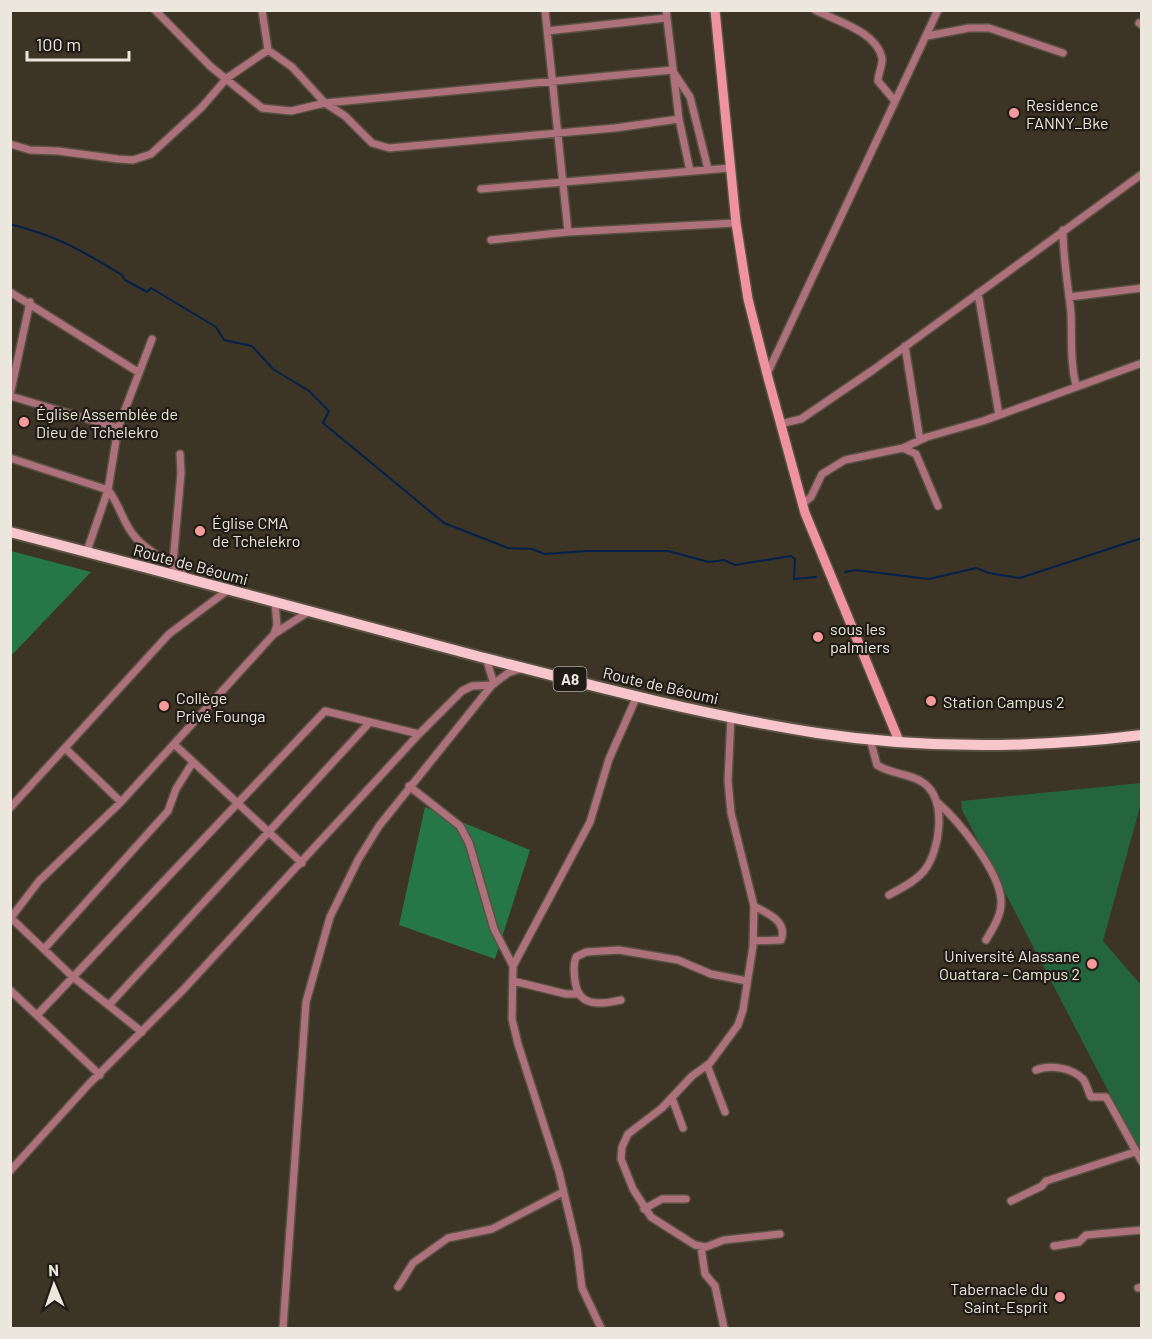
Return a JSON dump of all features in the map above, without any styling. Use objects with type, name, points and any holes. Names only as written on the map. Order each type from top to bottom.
[{"type":"main road","points":[[715,10],[736,223],[748,299],[802,504],[899,741]]},
{"type":"main road","name":"Route de Béoumi","points":[[10,532],[523,668],[637,696],[818,733],[899,741],[1032,743],[1142,735]]},
{"type":"street","points":[[154,10],[210,66],[262,108],[286,111],[325,103],[672,69]]},
{"type":"street","points":[[262,10],[268,50],[292,68],[325,103],[345,116],[372,143],[389,148],[679,119]]},
{"type":"street","points":[[545,10],[550,80],[568,232]]},
{"type":"street","points":[[815,10],[868,36],[883,62],[878,81],[894,100]]},
{"type":"street","points":[[767,374],[938,10]]},
{"type":"street","points":[[547,31],[666,14],[679,119],[690,171]]},
{"type":"street","points":[[927,36],[969,28],[989,28],[1063,53]]},
{"type":"street","points":[[10,144],[18,144],[30,150],[68,152],[118,159],[144,157],[151,154],[201,108],[226,78],[268,50]]},
{"type":"street","points":[[672,69],[690,97],[708,169]]},
{"type":"street","points":[[481,189],[730,168]]},
{"type":"street","points":[[780,424],[801,419],[1142,174]]},
{"type":"street","points":[[491,240],[568,232],[736,223]]},
{"type":"street","points":[[1063,230],[1063,266],[1069,297],[1072,365],[1076,386]]},
{"type":"street","points":[[1069,297],[1142,288]]},
{"type":"street","points":[[10,292],[30,302],[138,372]]},
{"type":"street","points":[[978,293],[999,415]]},
{"type":"street","points":[[30,302],[10,396],[118,429]]},
{"type":"street","points":[[87,551],[108,490],[112,453],[118,429],[152,339]]},
{"type":"street","points":[[905,346],[920,440]]},
{"type":"street","points":[[802,504],[811,497],[822,474],[845,460],[903,448],[920,440],[999,415],[1142,363]]},
{"type":"street","points":[[903,448],[916,454],[938,506]]},
{"type":"street","points":[[173,563],[181,473],[180,454]]},
{"type":"street","points":[[10,458],[108,490],[125,525],[139,541],[173,563],[189,579]]},
{"type":"street","points":[[10,808],[169,634],[228,590]]},
{"type":"street","points":[[274,634],[277,625],[275,603]]},
{"type":"street","points":[[142,1032],[73,977],[11,918],[39,881],[120,802],[274,634],[308,612]]},
{"type":"street","points":[[486,658],[493,684]]},
{"type":"street","points":[[283,1329],[306,1002],[330,917],[358,860],[410,786],[493,684],[508,673],[523,668]]},
{"type":"street","points":[[10,1171],[302,863],[419,734],[462,691],[472,686],[493,684]]},
{"type":"street","points":[[513,966],[590,822],[609,759],[637,696]]},
{"type":"street","points":[[38,1014],[324,711],[419,734]]},
{"type":"street","points":[[732,716],[728,781],[731,813],[754,906],[753,940],[738,1025],[707,1065],[692,1076],[672,1098],[628,1134],[622,1146],[624,1171],[645,1209],[661,1224],[700,1247],[724,1240],[780,1234]]},
{"type":"street","points":[[109,1005],[370,722]]},
{"type":"street","points":[[870,739],[877,765],[925,784],[937,802],[967,833],[997,887],[1001,900],[999,913],[986,940]]},
{"type":"street","points":[[175,744],[302,863]]},
{"type":"street","points":[[66,749],[120,802]]},
{"type":"street","points":[[44,949],[168,811],[176,789],[194,762]]},
{"type":"street","points":[[410,786],[460,826],[469,843],[494,929],[513,966],[512,1018],[518,1044],[563,1192],[577,1248],[582,1288],[602,1329]]},
{"type":"street","points":[[889,895],[911,883],[925,871],[938,837],[937,802]]},
{"type":"street","points":[[753,940],[776,941],[781,939],[783,930],[773,917],[754,906]]},
{"type":"street","points":[[621,1000],[597,1004],[581,998],[578,994],[573,965],[576,957],[586,952],[619,950],[678,960],[711,974],[747,981]]},
{"type":"street","points":[[513,981],[566,994],[578,994]]},
{"type":"street","points":[[10,990],[100,1075]]},
{"type":"street","points":[[707,1065],[725,1113]]},
{"type":"street","points":[[1036,1070],[1053,1066],[1064,1070],[1083,1079],[1091,1097],[1106,1097],[1142,1162]]},
{"type":"street","points":[[672,1098],[683,1128]]},
{"type":"street","points":[[1011,1201],[1042,1186],[1046,1181],[1135,1152]]},
{"type":"street","points":[[398,1287],[413,1263],[448,1238],[492,1229],[563,1192]]},
{"type":"street","points":[[645,1209],[662,1199],[686,1199]]},
{"type":"street","points":[[1054,1246],[1079,1242],[1086,1234],[1142,1230]]},
{"type":"street","points":[[700,1247],[705,1274],[715,1286],[724,1329]]},
{"type":"green space","points":[[11,551],[91,572],[10,656]]},
{"type":"green space","name":"Université Alassane Ouattara - Campus 2","points":[[1141,783],[1141,803],[1103,941],[1141,985],[1141,1154],[962,810],[961,801]]},
{"type":"green space","points":[[425,807],[530,850],[495,959],[399,925]]},
{"type":"waterway","points":[[10,224],[42,234],[94,258],[122,275],[125,280],[147,292],[151,288],[216,327],[224,340],[252,346],[273,369],[309,391],[329,411],[323,423],[444,523],[508,548],[532,549],[545,554],[587,551],[668,551],[709,562],[724,560],[735,565],[791,556],[795,559],[794,579],[816,577]]},
{"type":"waterway","points":[[845,572],[855,570],[929,579],[976,568],[989,573],[1020,578],[1142,538]]},
{"type":"place","name":"Residence FANNY_Bke","points":[[1014,113]]},
{"type":"place","name":"Église Assemblée de Dieu de Tchelekro","points":[[24,422]]},
{"type":"place","name":"Église CMA de Tchelekro","points":[[200,531]]},
{"type":"place","name":"sous les palmiers","points":[[818,637]]},
{"type":"place","name":"Station Campus 2","points":[[931,701]]},
{"type":"place","name":"Collège Privé Founga","points":[[164,706]]},
{"type":"place","name":"Université Alassane Ouattara - Campus 2","points":[[1092,964]]},
{"type":"place","name":"Tabernacle du Saint-Esprit","points":[[1060,1297]]}]
